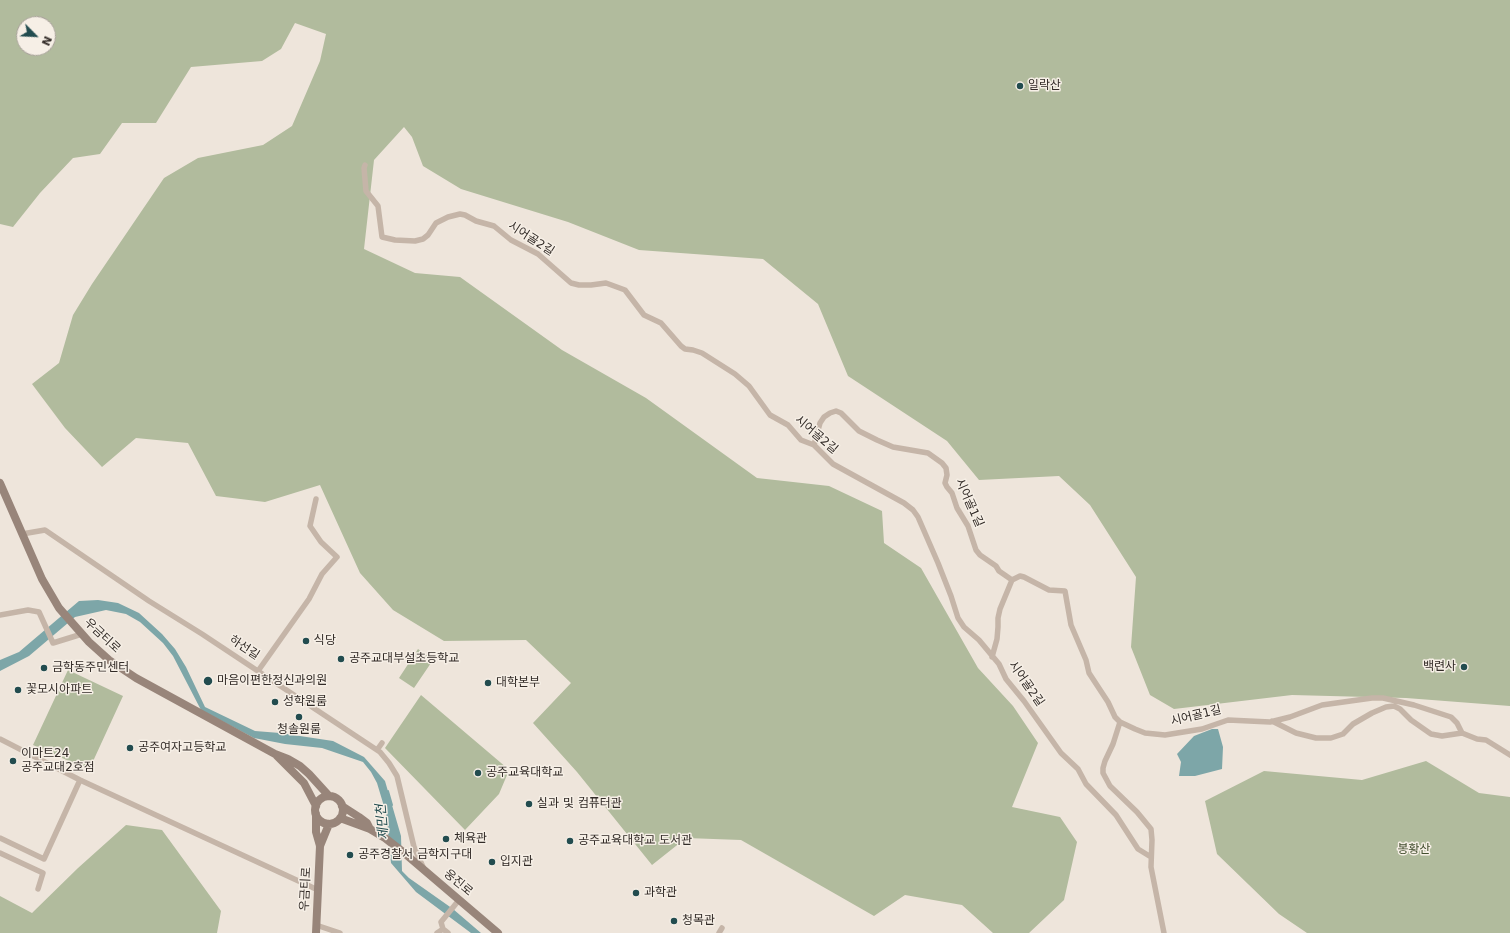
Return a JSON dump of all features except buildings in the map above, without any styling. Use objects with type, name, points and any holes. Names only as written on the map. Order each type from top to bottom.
[{"type":"main road","name":"우금티로","points":[[0,483],[42,579],[59,608],[88,642],[109,660],[136,678],[275,754],[300,766],[329,796]]},
{"type":"main road","name":"우금티로","points":[[275,754],[304,783],[316,810],[316,832],[320,846],[316,929]]},
{"type":"main road","points":[[329,796],[338,799],[342,806],[343,810],[340,818],[334,823],[329,824],[321,821],[316,810],[321,799],[329,796]]},
{"type":"main road","points":[[342,806],[367,823],[370,829]]},
{"type":"main road","points":[[340,818],[370,829]]},
{"type":"main road","name":"우금티로","points":[[320,846],[324,840],[329,824]]},
{"type":"main road","name":"웅진로","points":[[370,829],[403,852],[498,933]]},
{"type":"street","name":"시어골2길","points":[[365,165],[366,191],[378,206],[382,237],[406,242],[423,239],[428,235],[436,222],[460,214],[494,226],[511,240],[538,254],[571,282],[579,285],[591,286],[606,283],[626,290],[644,315],[661,323],[681,346],[685,349],[702,353],[718,365],[735,374],[750,386],[770,415],[788,425],[801,440],[814,444],[837,467],[904,503],[913,510],[918,517],[938,563],[958,618],[964,627],[979,640],[999,664],[1006,679],[1024,701],[1061,753],[1078,769],[1086,784],[1116,815],[1138,849],[1151,857]]},
{"type":"street","name":"시어골1길","points":[[814,444],[820,423],[824,417],[836,411],[841,413],[859,431],[877,440],[893,446],[928,453],[936,458],[946,468],[947,475],[945,483],[952,492],[957,508],[968,526],[976,550],[996,566],[999,571],[1012,580]]},
{"type":"street","points":[[258,671],[309,599],[322,574],[337,557],[321,542],[310,526],[316,499]]},
{"type":"street","name":"하선길","points":[[22,534],[45,530],[149,601],[377,750],[389,763],[397,776],[414,847],[427,873]]},
{"type":"street","points":[[992,657],[997,639],[1000,609],[1012,580],[1020,576],[1049,590],[1065,591],[1071,625],[1086,660],[1089,673],[1108,702],[1115,717],[1120,722],[1113,744],[1105,761],[1103,773],[1110,786],[1151,829],[1151,866],[1164,933]]},
{"type":"street","points":[[0,615],[28,610],[39,612],[53,643],[82,634]]},
{"type":"street","name":"시어골1길","points":[[1120,722],[1145,733],[1165,735],[1202,729],[1228,720],[1272,721],[1290,717],[1322,705],[1372,698],[1383,698],[1451,718],[1457,723],[1462,733]]},
{"type":"street","points":[[1272,721],[1296,733],[1316,738],[1331,738],[1343,734],[1354,724],[1372,712],[1394,706],[1400,709],[1411,720],[1431,734],[1442,736],[1462,733],[1477,739],[1486,740],[1510,755]]},
{"type":"street","points":[[0,739],[80,780],[318,890]]},
{"type":"street","points":[[377,750],[382,744]]},
{"type":"street","points":[[0,838],[44,859],[80,780]]},
{"type":"street","points":[[0,853],[43,873],[38,889]]},
{"type":"street","points":[[437,933],[446,931],[441,922],[459,900]]},
{"type":"street","points":[[316,929],[340,933]]},
{"type":"green space","points":[[0,0],[1510,0],[1510,706],[1406,698],[1292,695],[1174,709],[1150,695],[1131,647],[1136,577],[1090,505],[1059,476],[979,480],[947,441],[848,376],[818,304],[763,259],[639,250],[568,222],[461,189],[423,166],[412,137],[404,127],[374,160],[364,249],[415,273],[460,277],[562,350],[646,398],[757,478],[829,486],[882,511],[884,543],[921,568],[978,668],[1013,706],[1038,743],[1012,807],[1060,817],[1077,842],[1064,900],[1029,933],[993,933],[962,905],[905,895],[874,916],[741,840],[686,838],[652,865],[577,772],[533,723],[571,683],[526,640],[444,641],[393,610],[360,573],[320,485],[265,502],[216,496],[188,443],[136,438],[102,467],[65,428],[32,384],[59,363],[73,315],[92,284],[164,178],[198,158],[263,145],[292,126],[320,61],[326,34],[295,23],[281,49],[262,61],[191,67],[156,123],[122,123],[100,154],[73,158],[40,193],[13,227],[0,224]]},
{"type":"green space","points":[[418,649],[433,660],[414,688],[399,678]]},
{"type":"green space","points":[[68,670],[123,696],[89,770],[33,745]]},
{"type":"green space","points":[[421,695],[507,768],[507,775],[499,794],[465,830],[385,748]]},
{"type":"green space","name":"봉황산","points":[[1426,761],[1479,793],[1510,797],[1510,933],[1307,933],[1279,914],[1217,854],[1205,801],[1264,771],[1362,780]]},
{"type":"green space","points":[[126,825],[162,830],[221,911],[217,933],[0,933],[0,896],[32,913],[78,868]]},
{"type":"water","name":"제민천","points":[[98,600],[118,603],[139,613],[162,634],[175,649],[186,667],[205,707],[255,731],[333,741],[364,757],[385,781],[401,836],[402,871],[409,878],[453,909],[481,933],[471,933],[416,892],[391,863],[386,813],[377,783],[363,762],[322,748],[285,744],[254,738],[201,710],[173,656],[163,643],[140,622],[126,614],[106,610],[75,617],[29,656],[0,671],[0,660],[19,652],[79,601]]},
{"type":"water","points":[[1212,729],[1218,729],[1223,747],[1222,769],[1195,776],[1179,776],[1181,762],[1177,754],[1194,736]]},
{"type":"waterway","name":"제민천","points":[[388,791],[392,805]]},
{"type":"place","name":"일락산","points":[[1020,86]]},
{"type":"place","name":"식당","points":[[306,641]]},
{"type":"place","name":"공주교대부설초등학교","points":[[341,659]]},
{"type":"place","name":"백련사","points":[[1464,667]]},
{"type":"place","name":"금학동주민센터","points":[[44,668]]},
{"type":"place","name":"마음이편한정신과의원","points":[[208,681]]},
{"type":"place","name":"대학본부","points":[[488,683]]},
{"type":"place","name":"꽃모시아파트","points":[[18,690]]},
{"type":"place","name":"성학원룸","points":[[275,702]]},
{"type":"place","name":"청솔원룸","points":[[299,717]]},
{"type":"place","name":"공주여자고등학교","points":[[130,748]]},
{"type":"place","name":"이마트24 공주교대2호점","points":[[13,761]]},
{"type":"place","name":"공주교육대학교","points":[[478,773]]},
{"type":"place","name":"실과 및 컴퓨터관","points":[[529,804]]},
{"type":"place","name":"체육관","points":[[446,839]]},
{"type":"place","name":"공주교육대학교 도서관","points":[[570,841]]},
{"type":"place","name":"공주경찰서 금학지구대","points":[[350,855]]},
{"type":"place","name":"입지관","points":[[492,862]]},
{"type":"place","name":"과학관","points":[[636,893]]},
{"type":"place","name":"청목관","points":[[674,921]]}]
